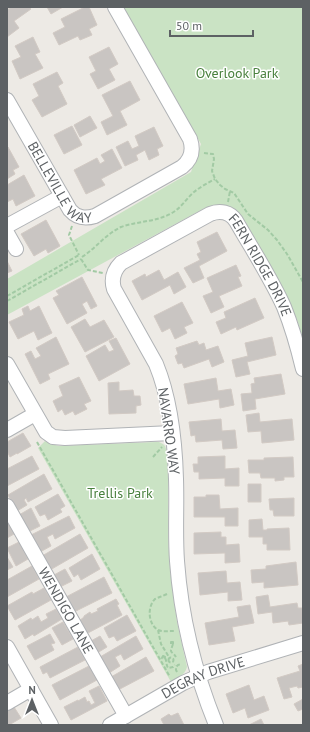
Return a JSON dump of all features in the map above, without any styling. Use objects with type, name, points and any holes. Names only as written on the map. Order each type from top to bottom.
[{"type":"street","points":[[115,7],[196,152]]},
{"type":"street","name":"BELLEVILLE WAY","points":[[7,100],[70,210],[77,216],[86,218],[95,216],[182,167],[196,152]]},
{"type":"street","points":[[7,226],[62,196]]},
{"type":"street","name":"FERN RIDGE DRIVE","points":[[226,209],[236,221],[284,306],[303,369]]},
{"type":"street","name":"NAVARRO WAY","points":[[216,725],[199,676],[184,618],[176,542],[175,457],[167,399],[160,375],[150,353],[114,289],[113,282],[119,266],[128,260],[210,214],[226,209]]},
{"type":"street","points":[[7,233],[16,249]]},
{"type":"street","points":[[7,364],[46,432],[51,436],[65,438],[172,433]]},
{"type":"street","points":[[7,430],[35,414]]},
{"type":"street","name":"WENDIGO LANE","points":[[7,506],[126,716]]},
{"type":"street","name":"DEGRAY DRIVE","points":[[110,725],[183,683],[215,669],[303,643]]},
{"type":"street","points":[[7,647],[51,725]]},
{"type":"street","points":[[7,703],[31,689]]},
{"type":"path","points":[[196,152],[212,154],[214,159],[212,171],[215,179],[225,189],[234,193],[248,214],[268,230],[277,240],[303,282]]},
{"type":"path","points":[[7,296],[90,252],[103,239],[120,228],[132,224],[153,221],[172,213],[182,206],[195,192],[215,179]]},
{"type":"path","points":[[226,209],[230,191]]},
{"type":"path","points":[[73,223],[69,235],[88,270],[106,274]]},
{"type":"path","points":[[7,301],[81,257]]},
{"type":"path","points":[[37,279],[39,283]]},
{"type":"path","points":[[32,282],[34,286]]},
{"type":"path","points":[[37,442],[170,677]]},
{"type":"path","points":[[153,457],[162,447]]},
{"type":"path","points":[[167,594],[155,599],[151,606],[150,614],[151,621],[158,630],[162,644],[170,657],[174,658]]},
{"type":"path","points":[[158,630],[166,632],[174,631]]},
{"type":"path","points":[[172,644],[170,650],[174,654],[174,658]]},
{"type":"path","points":[[172,662],[174,658],[179,655]]},
{"type":"path","points":[[167,662],[170,657]]},
{"type":"path","points":[[165,658],[168,668],[181,664]]},
{"type":"path","points":[[162,664],[172,662]]},
{"type":"path","points":[[172,662],[177,673]]},
{"type":"green space","name":"Overlook Park","points":[[123,7],[303,7],[303,339],[297,320],[283,289],[245,221],[236,211],[221,205],[203,209],[7,315],[7,279],[191,172],[201,144]]},
{"type":"green space","name":"Trellis Park","points":[[45,441],[59,446],[159,442],[165,446],[167,452],[170,569],[177,622],[187,667],[179,678],[171,682],[38,448]]},
{"type":"building","points":[[11,7],[29,7],[31,9],[14,21],[19,28],[7,37],[7,10]]},
{"type":"building","points":[[47,7],[63,7],[51,14]]},
{"type":"building","points":[[85,7],[89,7],[97,25],[89,29],[92,35],[80,40],[78,36],[59,45],[53,33],[65,27],[61,19]]},
{"type":"building","points":[[33,37],[40,52],[35,54],[43,68],[20,79],[12,61],[21,57],[15,46]]},
{"type":"building","points":[[109,47],[118,64],[109,69],[115,80],[98,89],[90,74],[96,71],[89,57]]},
{"type":"building","points":[[57,72],[63,83],[58,86],[67,104],[42,117],[32,100],[39,96],[33,84]]},
{"type":"building","points":[[130,81],[140,100],[120,111],[127,125],[107,135],[101,122],[113,116],[102,95]]},
{"type":"building","points":[[90,116],[97,128],[80,137],[74,125]]},
{"type":"building","points":[[72,126],[82,145],[64,154],[54,135]]},
{"type":"building","points":[[154,127],[163,146],[157,149],[159,155],[149,160],[145,150],[136,155],[138,160],[125,166],[116,147],[128,141],[132,149],[139,146],[135,136]]},
{"type":"building","points":[[7,147],[19,167],[13,170],[15,174],[7,179]]},
{"type":"building","points":[[112,149],[122,168],[101,179],[105,185],[86,194],[74,170],[97,158],[100,164],[105,161],[101,155]]},
{"type":"building","points":[[24,175],[35,196],[16,206],[13,199],[7,202],[7,185]]},
{"type":"building","points":[[46,220],[60,246],[48,253],[46,249],[34,256],[21,234]]},
{"type":"building","points":[[217,232],[227,251],[199,266],[204,278],[193,283],[184,268],[200,260],[197,254],[201,252],[197,242]]},
{"type":"building","points":[[7,261],[12,271],[7,273]]},
{"type":"building","points":[[236,265],[241,276],[238,277],[242,286],[219,296],[224,307],[211,313],[203,296],[213,292],[207,278]]},
{"type":"building","points":[[159,270],[164,280],[178,272],[186,287],[174,294],[170,285],[142,300],[132,281],[145,274],[146,277]]},
{"type":"building","points":[[82,277],[97,306],[91,309],[87,301],[82,304],[87,313],[67,324],[53,298],[59,295],[56,291]]},
{"type":"building","points":[[255,298],[264,318],[237,330],[236,327],[221,334],[216,322],[226,318],[224,312]]},
{"type":"building","points":[[182,302],[193,323],[184,327],[187,333],[175,339],[170,328],[162,332],[154,316]]},
{"type":"building","points":[[28,306],[30,311],[39,306],[52,333],[38,340],[34,331],[18,339],[9,322],[24,315],[22,309]]},
{"type":"building","points":[[85,319],[90,327],[104,320],[114,337],[85,352],[71,327]]},
{"type":"building","points":[[56,337],[69,364],[48,374],[50,379],[40,384],[25,354],[31,351],[35,359],[41,356],[36,348]]},
{"type":"building","points":[[272,337],[276,355],[247,362],[250,374],[236,377],[232,360],[248,356],[245,343]]},
{"type":"building","points":[[116,338],[130,364],[99,381],[86,356],[105,345],[109,352],[114,350],[109,341]]},
{"type":"building","points":[[197,341],[199,345],[204,343],[206,350],[218,346],[224,362],[212,367],[209,359],[184,368],[182,363],[178,364],[175,356],[178,354],[176,348]]},
{"type":"building","points":[[281,374],[285,394],[255,399],[256,409],[243,411],[241,394],[252,393],[251,384],[255,383],[254,378]]},
{"type":"building","points":[[79,377],[91,401],[84,404],[87,409],[75,415],[73,411],[65,415],[62,409],[58,412],[53,401],[63,396],[59,386]]},
{"type":"building","points":[[216,378],[218,391],[231,389],[234,405],[220,408],[219,399],[188,404],[184,384]]},
{"type":"building","points":[[119,382],[119,391],[133,390],[134,396],[140,396],[141,405],[136,406],[136,413],[109,414],[108,383]]},
{"type":"building","points":[[259,413],[260,422],[292,419],[294,440],[262,443],[261,431],[248,432],[246,415]]},
{"type":"building","points":[[221,419],[222,431],[235,430],[237,448],[223,449],[222,440],[196,442],[195,435],[191,436],[189,422]]},
{"type":"building","points":[[23,433],[31,446],[10,457],[7,451],[7,442]]},
{"type":"building","points":[[32,456],[39,469],[7,486],[7,469]]},
{"type":"building","points":[[225,456],[225,469],[239,468],[239,486],[225,486],[225,478],[199,479],[199,472],[194,472],[193,464],[198,464],[198,457]]},
{"type":"building","points":[[293,457],[294,477],[284,477],[284,480],[275,481],[275,478],[261,478],[260,473],[249,473],[248,460]]},
{"type":"building","points":[[44,474],[52,489],[28,502],[26,498],[24,500],[27,505],[17,511],[8,495]]},
{"type":"building","points":[[248,484],[261,484],[261,502],[248,502]]},
{"type":"building","points":[[58,494],[65,506],[60,509],[62,512],[48,520],[45,514],[40,516],[35,507]]},
{"type":"building","points":[[206,495],[219,495],[220,509],[238,508],[238,526],[225,526],[225,517],[194,517],[194,497],[206,497]]},
{"type":"building","points":[[294,498],[294,516],[274,516],[273,510],[270,510],[269,499]]},
{"type":"building","points":[[31,508],[40,526],[28,532],[19,515]]},
{"type":"building","points":[[69,516],[75,528],[55,539],[53,534],[47,537],[51,546],[40,552],[31,535]]},
{"type":"building","points":[[262,519],[263,530],[289,528],[290,550],[267,550],[267,544],[263,544],[263,537],[249,537],[249,520]]},
{"type":"building","points":[[7,523],[14,534],[7,538]]},
{"type":"building","points":[[221,532],[221,537],[226,537],[226,545],[239,544],[240,562],[225,563],[225,553],[194,554],[194,533]]},
{"type":"building","points":[[80,534],[88,548],[50,570],[42,556]]},
{"type":"building","points":[[19,542],[28,559],[16,566],[7,548]]},
{"type":"building","points":[[92,554],[100,569],[81,580],[78,574],[74,577],[69,568]]},
{"type":"building","points":[[7,557],[13,567],[7,570]]},
{"type":"building","points":[[296,562],[298,585],[264,588],[264,582],[252,583],[251,570],[266,569],[266,566]]},
{"type":"building","points":[[32,566],[39,579],[7,597],[7,580]]},
{"type":"building","points":[[65,569],[72,581],[60,587],[54,575]]},
{"type":"building","points":[[226,571],[227,583],[240,582],[242,600],[228,601],[228,592],[200,595],[198,573]]},
{"type":"building","points":[[104,577],[112,593],[74,612],[66,597]]},
{"type":"building","points":[[44,588],[51,600],[15,620],[7,606],[32,592],[33,594]]},
{"type":"building","points":[[268,595],[270,607],[297,603],[298,608],[302,608],[303,623],[289,625],[288,621],[273,623],[272,612],[258,614],[256,597]]},
{"type":"building","points":[[116,599],[122,615],[86,634],[79,621],[90,612],[91,614],[98,611],[97,609]]},
{"type":"building","points":[[250,605],[254,623],[232,627],[235,641],[209,645],[205,623],[239,617],[237,607]]},
{"type":"building","points":[[56,609],[62,619],[34,636],[33,634],[25,639],[18,626],[31,618],[32,620],[38,616],[41,622],[48,618],[46,614]]},
{"type":"building","points":[[127,615],[136,631],[117,641],[114,636],[109,638],[104,628]]},
{"type":"building","points":[[63,622],[73,639],[62,645],[52,628]]},
{"type":"building","points":[[50,634],[55,643],[51,644],[54,650],[35,660],[27,646]]},
{"type":"building","points":[[100,636],[107,647],[97,653],[91,641]]},
{"type":"building","points":[[136,636],[143,649],[124,660],[121,654],[115,657],[120,666],[109,673],[100,657]]},
{"type":"building","points":[[78,647],[85,660],[50,678],[47,672],[43,674],[40,667]]},
{"type":"building","points":[[146,657],[154,671],[118,690],[111,677]]},
{"type":"building","points":[[303,664],[303,687],[298,688],[297,686],[289,688],[292,697],[284,699],[277,678],[300,671],[298,666]]},
{"type":"building","points":[[89,666],[97,680],[60,700],[52,685]]},
{"type":"building","points":[[249,685],[254,700],[264,696],[269,710],[248,718],[245,708],[233,713],[226,694]]},
{"type":"building","points":[[99,686],[107,701],[71,720],[64,707],[85,697],[87,702],[89,701],[91,705],[95,703],[89,691]]},
{"type":"building","points":[[303,699],[303,709],[298,711],[294,704]]},
{"type":"building","points":[[14,707],[21,718],[7,725],[7,711]]},
{"type":"building","points":[[178,713],[184,725],[164,725],[161,719],[169,714],[171,716]]},
{"type":"building","points":[[261,719],[264,725],[249,725]]}]
